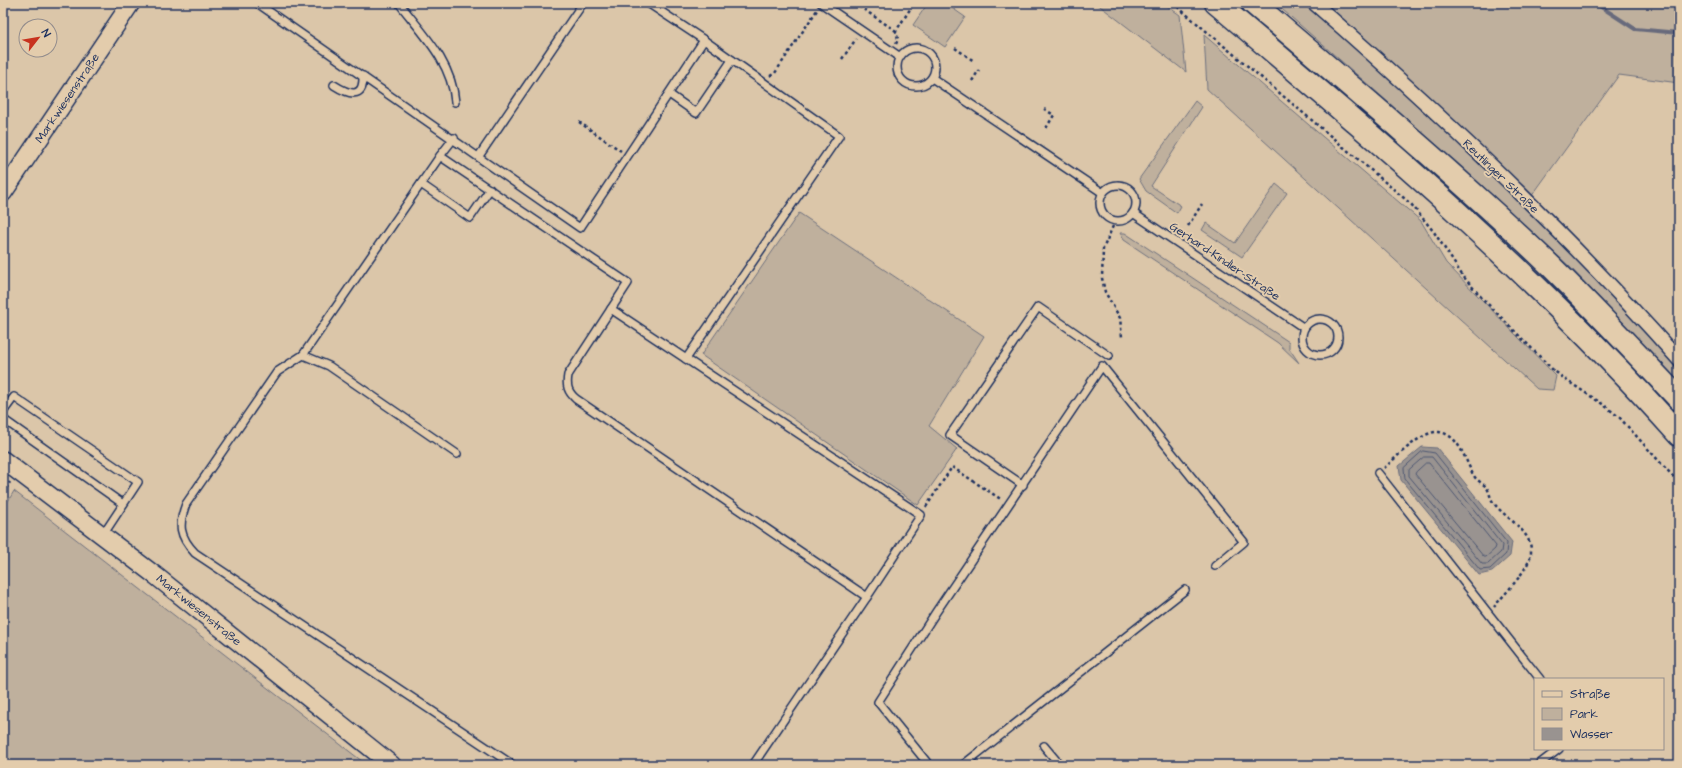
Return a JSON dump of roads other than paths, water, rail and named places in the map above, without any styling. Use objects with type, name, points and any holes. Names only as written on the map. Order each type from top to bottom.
[{"type":"highway","points":[[1216,3],[1360,126],[1515,266],[1588,337],[1679,435]]},
{"type":"highway","points":[[1253,3],[1378,109],[1532,248],[1679,400]]},
{"type":"street","name":"Markwiesenstraße","points":[[3,193],[131,3]]},
{"type":"street","name":"Reutlinger Straße","points":[[1314,3],[1372,54],[1522,196],[1600,275],[1679,360]]},
{"type":"street","name":"Markwiesenstraße","points":[[3,460],[103,535],[392,765]]},
{"type":"lane","points":[[257,3],[454,138],[580,228],[704,40]]},
{"type":"lane","points":[[399,3],[439,55],[449,73],[455,102]]},
{"type":"lane","points":[[479,156],[583,3]]},
{"type":"lane","points":[[648,3],[704,40],[839,136],[686,359]]},
{"type":"lane","points":[[821,3],[900,57]]},
{"type":"lane","points":[[915,48],[922,49],[933,59],[935,66],[932,78],[924,84],[917,86],[910,85],[903,81],[897,68],[900,57],[908,50],[915,48]]},
{"type":"lane","points":[[669,94],[696,113],[732,60]]},
{"type":"lane","points":[[334,85],[346,93],[354,94],[359,91],[363,84],[362,76]]},
{"type":"lane","points":[[932,78],[1103,193]]},
{"type":"lane","points":[[454,138],[440,156],[303,355],[277,372],[186,504],[181,516],[181,530],[185,542],[195,553],[513,765]]},
{"type":"lane","points":[[440,156],[628,283],[568,375],[567,385],[569,393],[614,426],[866,597]]},
{"type":"lane","points":[[421,184],[470,218],[490,189]]},
{"type":"lane","points":[[1113,186],[1123,186],[1128,188],[1132,192],[1136,201],[1133,213],[1129,217],[1120,221],[1108,218],[1101,208],[1100,200],[1103,193],[1113,186]]},
{"type":"lane","name":"Gerhard-Kindler-Straße","points":[[1133,213],[1304,328]]},
{"type":"lane","points":[[1023,485],[950,435],[1038,307],[1109,356]]},
{"type":"lane","points":[[611,310],[921,515],[752,765]]},
{"type":"lane","points":[[1319,319],[1331,323],[1338,334],[1337,342],[1333,350],[1326,354],[1317,355],[1309,352],[1303,341],[1304,328],[1311,322],[1319,319]]},
{"type":"lane","points":[[303,355],[329,366],[458,454]]},
{"type":"lane","points":[[929,765],[878,702],[936,612],[1102,366],[1244,542],[1215,566]]},
{"type":"lane","points":[[3,412],[14,397],[138,482],[103,535]]},
{"type":"lane","points":[[3,419],[123,504]]},
{"type":"lane","points":[[1378,473],[1539,678]]},
{"type":"lane","points":[[963,765],[1185,590]]},
{"type":"lane","points":[[1044,746],[1060,765]]},
{"type":"lane","points":[[1538,765],[1558,750]]},
{"type":"water","points":[[1422,447],[1437,448],[1512,542],[1510,556],[1492,572],[1479,575],[1401,480],[1399,466]]},
{"type":"waterway","points":[[1595,3],[1635,29],[1679,33]]}]
